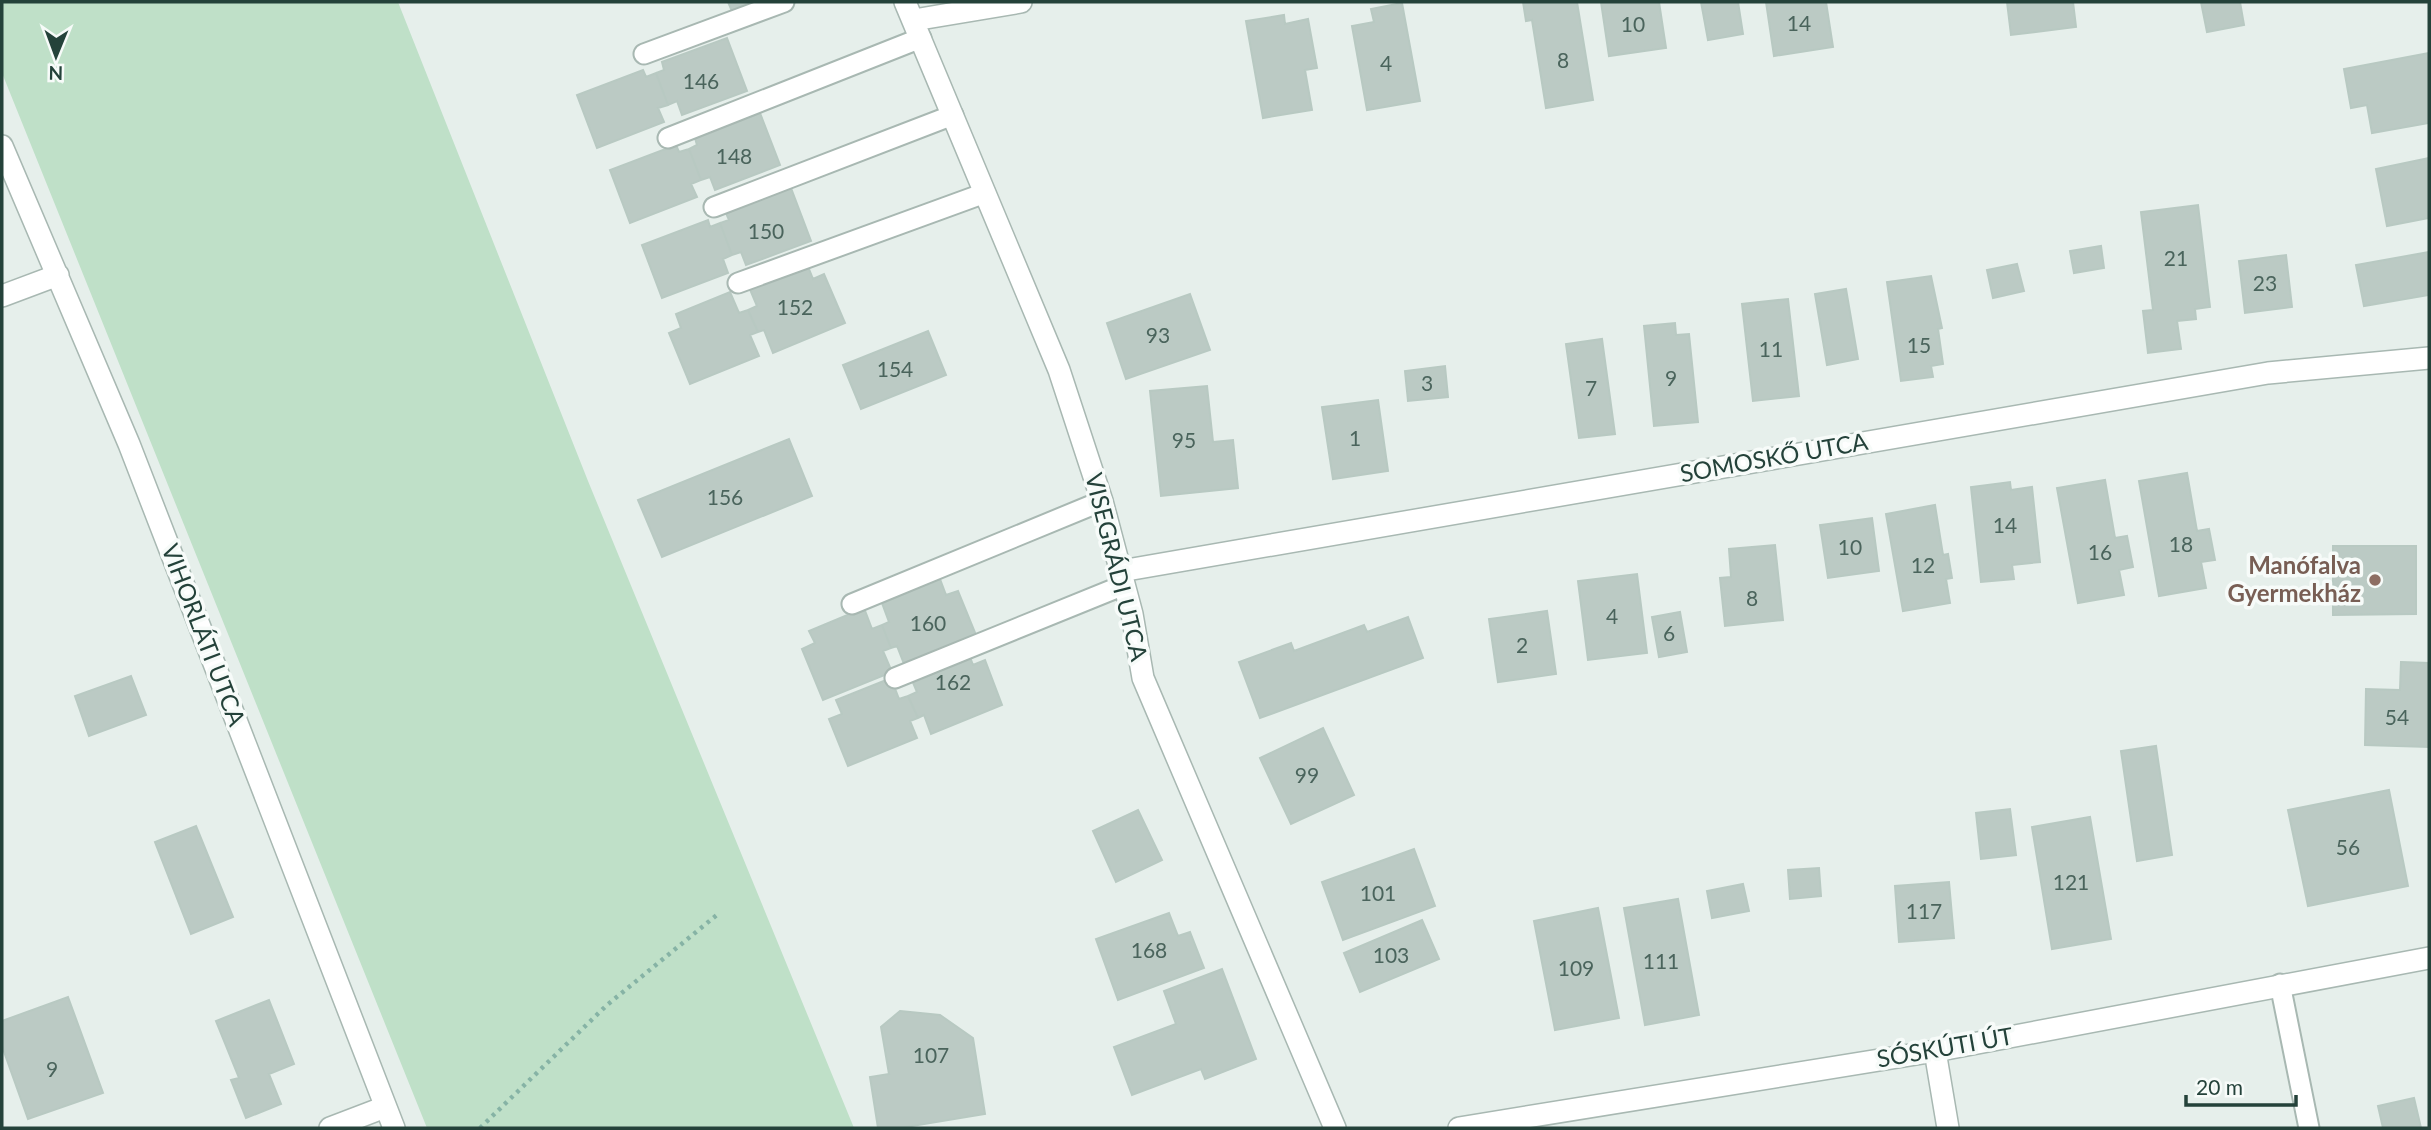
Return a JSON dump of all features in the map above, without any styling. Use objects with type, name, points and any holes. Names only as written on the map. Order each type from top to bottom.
[{"type":"street","points":[[913,20],[1021,2]]},
{"type":"street","name":"VISEGRÁDI UTCA","points":[[913,20],[1059,370],[1102,501],[1123,578],[1143,678],[1335,1128]]},
{"type":"street","name":"VIHORLÁTI UTCA","points":[[2,146],[129,443],[394,1128]]},
{"type":"street","points":[[2,296],[58,275]]},
{"type":"street","name":"SOMOSKŐ UTCA","points":[[1123,578],[2268,373],[2429,358]]},
{"type":"street","name":"SÓSKÚTI ÚT","points":[[1459,1128],[1935,1051],[2429,958]]},
{"type":"street","points":[[1935,1051],[1948,1128]]},
{"type":"street","points":[[330,1128],[385,1107]]},
{"type":"lane","points":[[644,54],[784,2]]},
{"type":"lane","points":[[668,138],[913,20]]},
{"type":"lane","points":[[714,207],[953,115]]},
{"type":"lane","points":[[738,283],[985,193]]},
{"type":"lane","points":[[852,604],[1102,501]]},
{"type":"lane","points":[[895,678],[1123,578]]},
{"type":"lane","points":[[2280,984],[2309,1128]]},
{"type":"path","points":[[480,1128],[607,1006],[718,914]]},
{"type":"green space","points":[[2,2],[398,2],[588,481],[854,1128],[427,1128],[2,73]]},
{"type":"building","points":[[728,2],[767,2],[734,16]]},
{"type":"building","points":[[1523,2],[1577,2],[1593,100],[1546,108],[1532,20],[1526,21]]},
{"type":"building","points":[[1601,2],[1659,2],[1666,48],[1609,56]]},
{"type":"building","points":[[1701,2],[1738,2],[1743,34],[1708,40]]},
{"type":"building","points":[[1766,2],[1826,2],[1833,47],[1774,56]]},
{"type":"building","points":[[2007,2],[2073,2],[2076,27],[2011,35]]},
{"type":"building","points":[[2201,2],[2240,2],[2244,25],[2207,32]]},
{"type":"building","points":[[1402,3],[1420,101],[1367,110],[1352,26],[1374,22],[1371,9]]},
{"type":"building","points":[[1284,15],[1285,24],[1308,19],[1317,68],[1305,70],[1312,110],[1263,118],[1246,21]]},
{"type":"building","points":[[727,38],[747,91],[682,115],[677,101],[668,105],[656,73],[664,70],[662,62]]},
{"type":"building","points":[[2429,53],[2429,123],[2372,133],[2367,105],[2351,108],[2344,69]]},
{"type":"building","points":[[643,70],[646,77],[656,73],[668,105],[658,108],[664,122],[597,148],[577,95]]},
{"type":"building","points":[[760,113],[780,165],[715,190],[710,177],[701,180],[689,149],[697,145],[695,138]]},
{"type":"building","points":[[676,145],[679,152],[689,149],[701,180],[691,184],[697,197],[630,223],[610,170]]},
{"type":"building","points":[[2429,158],[2429,218],[2387,226],[2376,169]]},
{"type":"building","points":[[791,188],[811,241],[746,265],[741,252],[732,255],[720,223],[729,220],[726,213]]},
{"type":"building","points":[[2198,205],[2210,307],[2195,309],[2196,319],[2177,321],[2181,349],[2148,353],[2143,311],[2153,310],[2141,212]]},
{"type":"building","points":[[708,220],[710,227],[720,223],[732,255],[723,259],[728,273],[662,298],[642,245]]},
{"type":"building","points":[[2101,246],[2104,268],[2074,273],[2070,251]]},
{"type":"building","points":[[2429,252],[2429,295],[2364,306],[2356,265]]},
{"type":"building","points":[[2286,255],[2292,307],[2245,313],[2239,261]]},
{"type":"building","points":[[807,264],[813,279],[824,274],[845,323],[773,353],[764,330],[758,332],[748,310],[757,306],[749,287]]},
{"type":"building","points":[[2017,264],[2024,291],[1993,298],[1987,270]]},
{"type":"building","points":[[1931,276],[1942,328],[1938,329],[1943,364],[1931,366],[1933,377],[1901,381],[1887,282]]},
{"type":"building","points":[[1846,289],[1858,359],[1827,365],[1815,294]]},
{"type":"building","points":[[730,292],[739,313],[748,310],[758,332],[750,335],[759,356],[690,384],[669,333],[681,328],[676,314]]},
{"type":"building","points":[[1190,294],[1210,350],[1126,379],[1107,323]]},
{"type":"building","points":[[1788,299],[1799,396],[1753,401],[1742,304]]},
{"type":"building","points":[[1675,323],[1676,335],[1689,334],[1698,422],[1654,426],[1644,326]]},
{"type":"building","points":[[928,331],[946,375],[861,409],[843,365]]},
{"type":"building","points":[[1602,339],[1615,434],[1579,438],[1566,344]]},
{"type":"building","points":[[1445,366],[1448,397],[1408,401],[1405,371]]},
{"type":"building","points":[[1207,386],[1213,442],[1233,440],[1238,488],[1161,496],[1150,391]]},
{"type":"building","points":[[1378,400],[1388,471],[1333,479],[1322,407]]},
{"type":"building","points":[[789,439],[812,496],[662,557],[638,500]]},
{"type":"building","points":[[2187,473],[2197,531],[2209,529],[2215,560],[2201,562],[2206,588],[2159,596],[2139,481]]},
{"type":"building","points":[[2105,480],[2115,538],[2127,536],[2133,567],[2119,570],[2124,595],[2078,603],[2057,488]]},
{"type":"building","points":[[2010,482],[2011,490],[2032,487],[2040,562],[2012,565],[2014,579],[1981,582],[1971,487]]},
{"type":"building","points":[[1935,505],[1943,555],[1948,554],[1952,578],[1946,579],[1950,603],[1903,611],[1886,514]]},
{"type":"building","points":[[1872,518],[1879,571],[1828,578],[1820,525]]},
{"type":"building","points":[[1775,545],[1783,620],[1725,626],[1720,578],[1731,577],[1729,549]]},
{"type":"building","name":"Manófalva Gyermekház","points":[[2333,546],[2416,546],[2416,614],[2333,615]]},
{"type":"building","points":[[1637,574],[1647,653],[1588,660],[1578,581]]},
{"type":"building","points":[[940,579],[946,595],[958,591],[978,640],[906,669],[897,646],[891,648],[882,625],[889,622],[882,603]]},
{"type":"building","points":[[864,608],[872,629],[882,625],[891,648],[883,651],[892,672],[823,700],[802,649],[815,643],[809,631]]},
{"type":"building","points":[[1547,611],[1556,674],[1498,682],[1489,619]]},
{"type":"building","points":[[1680,612],[1687,652],[1659,657],[1652,617]]},
{"type":"building","points":[[1408,617],[1423,658],[1260,718],[1239,662],[1291,643],[1294,651],[1364,625],[1367,632]]},
{"type":"building","points":[[967,649],[973,665],[985,660],[1002,705],[931,734],[924,715],[918,718],[908,696],[917,692],[909,673]]},
{"type":"building","points":[[2401,662],[2429,663],[2429,747],[2365,745],[2366,689],[2400,690]]},
{"type":"building","points":[[131,676],[146,715],[89,736],[75,696]]},
{"type":"building","points":[[891,678],[899,699],[908,696],[918,718],[910,721],[917,738],[848,766],[829,719],[842,714],[836,700]]},
{"type":"building","points":[[1323,728],[1354,795],[1291,824],[1260,758]]},
{"type":"building","points":[[2156,746],[2172,855],[2137,861],[2121,751]]},
{"type":"building","points":[[2389,790],[2408,886],[2308,906],[2288,810]]},
{"type":"building","points":[[2010,809],[2016,855],[1981,859],[1976,813]]},
{"type":"building","points":[[1138,810],[1162,860],[1116,882],[1093,831]]},
{"type":"building","points":[[2090,817],[2111,939],[2052,949],[2032,827]]},
{"type":"building","points":[[196,826],[233,917],[191,934],[155,842]]},
{"type":"building","points":[[1414,849],[1435,906],[1343,940],[1322,882]]},
{"type":"building","points":[[1819,868],[1821,896],[1790,899],[1788,870]]},
{"type":"building","points":[[1949,882],[1954,938],[1899,942],[1895,886]]},
{"type":"building","points":[[1743,884],[1749,911],[1712,918],[1707,891]]},
{"type":"building","points":[[1678,899],[1699,1015],[1645,1025],[1624,908]]},
{"type":"building","points":[[1598,908],[1619,1018],[1555,1030],[1534,921]]},
{"type":"building","points":[[1169,913],[1178,936],[1190,932],[1204,968],[1118,1000],[1096,939]]},
{"type":"building","points":[[1422,920],[1439,959],[1360,992],[1344,953]]},
{"type":"building","points":[[1222,969],[1256,1059],[1205,1079],[1201,1069],[1132,1095],[1114,1047],[1176,1024],[1164,991]]},
{"type":"building","points":[[68,997],[103,1093],[28,1119],[2,1046],[2,1021]]},
{"type":"building","points":[[269,1000],[294,1064],[269,1074],[281,1104],[246,1118],[231,1080],[239,1078],[216,1021]]},
{"type":"building","points":[[900,1011],[940,1015],[973,1038],[985,1114],[900,1128],[878,1128],[870,1077],[889,1074],[881,1027]]},
{"type":"building","points":[[2414,1098],[2421,1128],[2383,1128],[2378,1106]]},
{"type":"place","name":"Manófalva Gyermekház","points":[[2375,580]]}]
